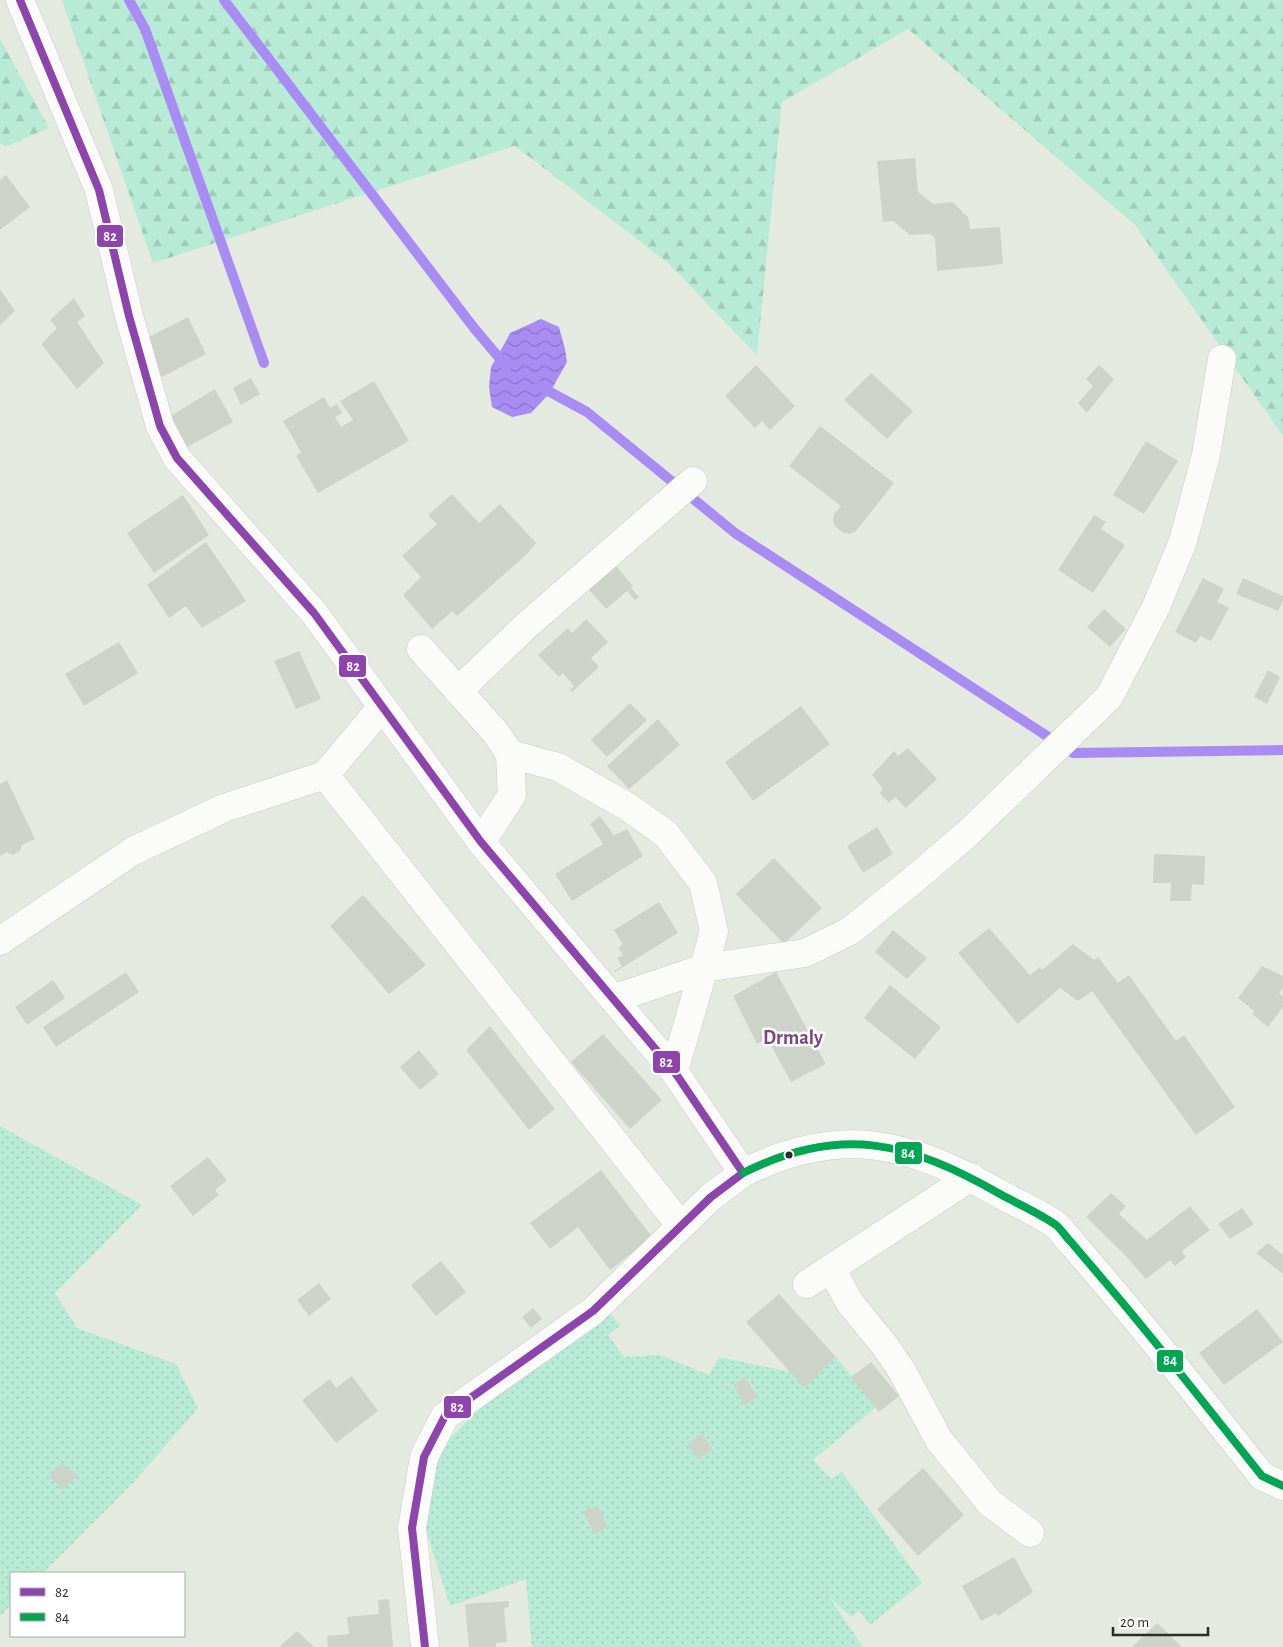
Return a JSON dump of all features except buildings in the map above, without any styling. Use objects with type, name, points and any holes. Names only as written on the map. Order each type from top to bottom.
[{"type":"street","points":[[20,0],[99,190],[129,316],[160,426],[177,458],[314,614],[481,842],[674,1071],[744,1173]]},
{"type":"street","points":[[613,999],[704,968],[805,953],[850,931],[967,834],[1109,697],[1156,607],[1183,541],[1206,454],[1222,359]]},
{"type":"street","points":[[458,691],[527,625],[693,481]]},
{"type":"street","points":[[421,649],[496,733],[510,754],[512,795],[481,842]]},
{"type":"street","points":[[0,941],[133,851],[224,808],[325,775],[382,707]]},
{"type":"street","points":[[510,754],[558,767],[628,807],[666,834],[703,883],[714,931],[674,1071]]},
{"type":"street","points":[[325,775],[681,1226]]},
{"type":"street","points":[[425,1647],[412,1528],[424,1457],[445,1416],[593,1311],[711,1198],[744,1173],[782,1156],[827,1146],[851,1144],[879,1146],[907,1151],[933,1160],[971,1177],[1057,1226],[1126,1306],[1262,1476],[1283,1486]]},
{"type":"street","points":[[807,1284],[971,1177]]},
{"type":"street","points":[[831,1268],[850,1303],[885,1346],[902,1371],[939,1440],[990,1503],[1030,1533]]},
{"type":"green space","points":[[62,0],[1283,0],[1283,436],[1135,225],[908,29],[782,102],[757,355],[667,262],[515,146],[153,263]]},
{"type":"green space","points":[[0,39],[49,128],[5,147],[0,142]]},
{"type":"green space","points":[[0,1126],[142,1205],[55,1293],[77,1328],[176,1364],[198,1408],[134,1482],[44,1572],[10,1572],[10,1606],[0,1616]]},
{"type":"green space","points":[[608,1310],[620,1326],[608,1335],[624,1357],[660,1355],[709,1375],[719,1357],[791,1372],[836,1357],[876,1407],[813,1460],[831,1479],[842,1472],[922,1583],[870,1625],[859,1611],[851,1617],[829,1597],[863,1647],[532,1647],[526,1579],[450,1606],[416,1498],[422,1467],[481,1407],[518,1381]],"holes":[[[746,1377],[758,1397],[745,1405],[733,1385]],[[702,1434],[713,1448],[698,1460],[687,1445]],[[583,1512],[608,1527],[594,1534]]]},
{"type":"water","points":[[541,319],[559,327],[567,362],[549,394],[531,413],[512,417],[492,407],[489,387],[491,367],[510,333]]},
{"type":"waterway","points":[[129,0],[145,29],[264,363]]},
{"type":"waterway","points":[[224,0],[474,328],[506,366]]},
{"type":"waterway","points":[[539,386],[587,412],[735,533],[1073,753],[1283,750]]},
{"type":"transit line","name":"82","points":[[20,0],[99,190],[129,316],[160,426],[177,458],[314,613],[481,842],[674,1071],[743,1173],[711,1197],[593,1311],[445,1416],[424,1457],[412,1528],[425,1647]]},
{"type":"transit line","name":"84","points":[[743,1173],[778,1158],[812,1148],[843,1144],[874,1146],[905,1152],[935,1162],[967,1176],[1043,1216],[1060,1229],[1125,1306],[1262,1476],[1283,1486]]},
{"type":"district","name":"Drmaly","points":[[793,1038]]}]
